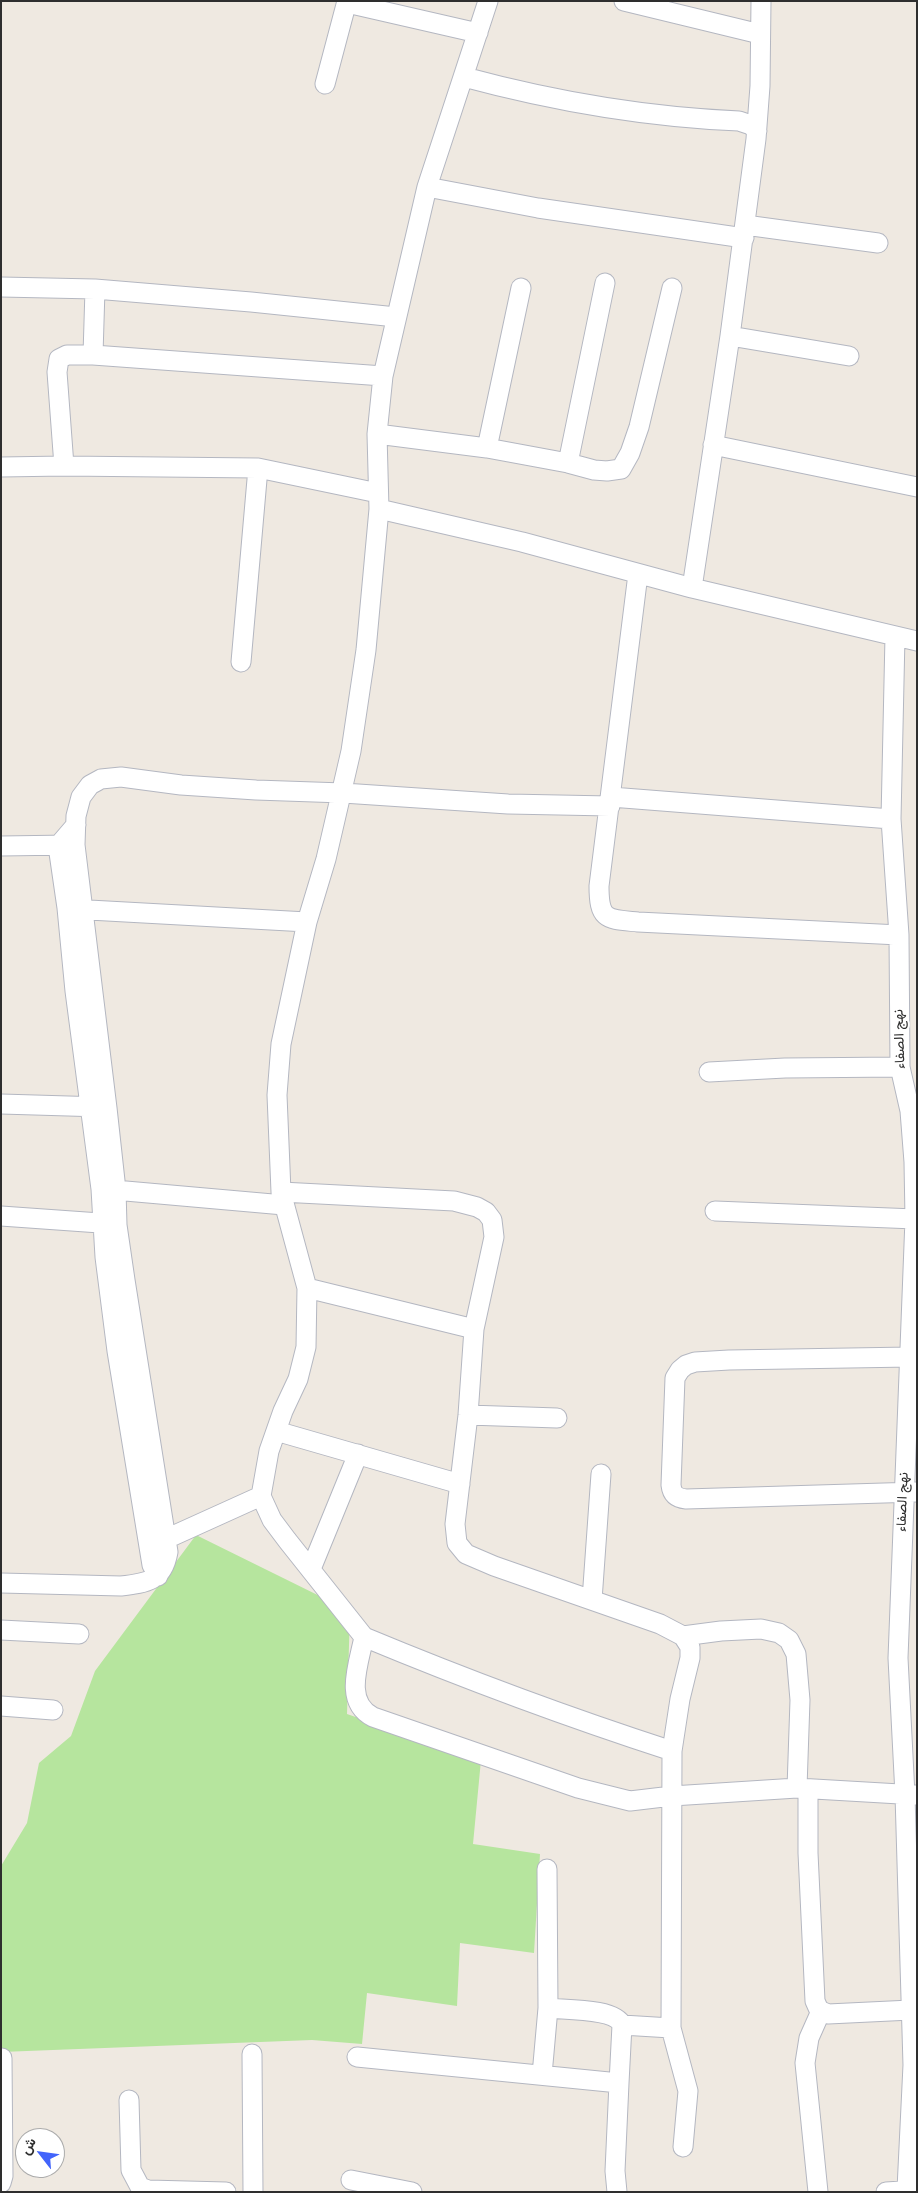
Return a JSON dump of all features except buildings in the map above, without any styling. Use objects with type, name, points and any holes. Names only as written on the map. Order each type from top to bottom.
[{"type":"street","points":[[488,1],[427,187],[383,376],[377,434],[378,501],[366,650],[351,751],[343,793],[307,922],[281,1044],[277,1095],[283,1198],[307,1288],[306,1347],[298,1379],[269,1451],[261,1496],[272,1520],[364,1637],[577,1720],[672,1751]]},
{"type":"street","points":[[624,1],[760,34]]},
{"type":"street","points":[[692,588],[730,336],[757,131],[760,86],[761,1]]},
{"type":"street","points":[[325,84],[347,2],[478,33]]},
{"type":"street","points":[[464,77],[535,94],[647,114],[739,121],[751,125],[757,131]]},
{"type":"street","points":[[427,187],[556,210],[744,231],[878,242]]},
{"type":"street","points":[[568,463],[605,283]]},
{"type":"street","points":[[1,287],[95,289],[251,302],[396,317]]},
{"type":"street","points":[[487,448],[521,288]]},
{"type":"street","points":[[377,434],[487,448],[607,471],[621,469],[639,427],[672,288]]},
{"type":"street","points":[[93,355],[95,289]]},
{"type":"street","points":[[730,336],[849,356]]},
{"type":"street","points":[[64,466],[57,364],[59,359],[67,355],[93,355],[383,376]]},
{"type":"street","points":[[713,445],[917,487]]},
{"type":"street","points":[[1,467],[258,468],[638,574],[917,641]]},
{"type":"street","points":[[241,662],[258,468]]},
{"type":"street","points":[[638,574],[599,886],[600,908],[607,916],[638,922],[898,934]]},
{"type":"street","name":"نهج الصفاء","points":[[895,636],[891,819],[898,934],[900,1067],[910,1111],[914,1162],[915,1219],[910,1357],[910,1492],[898,1658],[911,1795],[911,2010],[915,2065],[912,2190]]},
{"type":"street","points":[[158,1576],[152,1565],[117,1351],[108,1190],[99,1107],[91,988],[66,845],[76,825],[81,797],[90,785],[100,779],[121,777],[181,785],[508,804],[611,801],[891,819]]},
{"type":"street","points":[[1,846],[66,845]]},
{"type":"street","points":[[76,909],[307,922]]},
{"type":"street","points":[[709,1072],[784,1068],[900,1067]]},
{"type":"street","points":[[1,1104],[99,1107]]},
{"type":"street","points":[[108,1190],[283,1198],[454,1201],[477,1207],[486,1212],[492,1220],[494,1237],[474,1329],[468,1415],[455,1524],[457,1543],[466,1554],[660,1624],[683,1636],[690,1647],[690,1658],[680,1699],[672,1751],[671,2028],[688,2091],[683,2147]]},
{"type":"street","points":[[715,1211],[915,1219]]},
{"type":"street","points":[[1,1216],[109,1224]]},
{"type":"street","points":[[1,1583],[121,1586],[148,1581],[158,1576],[165,1566],[168,1552],[109,1224]]},
{"type":"street","points":[[307,1288],[474,1329]]},
{"type":"street","points":[[910,1357],[695,1362],[686,1365],[675,1378],[671,1485],[672,1492],[676,1497],[686,1499],[910,1492]]},
{"type":"street","points":[[468,1415],[557,1418]]},
{"type":"street","points":[[276,1431],[460,1484]]},
{"type":"street","points":[[311,1569],[358,1454]]},
{"type":"street","points":[[592,1600],[601,1474]]},
{"type":"street","points":[[166,1540],[261,1496]]},
{"type":"street","points":[[683,1636],[721,1631],[761,1629],[779,1633],[789,1640],[796,1654],[800,1700],[802,1789],[808,1853],[815,2001],[821,2011],[828,2014],[911,2010]]},
{"type":"street","points":[[1,1630],[79,1634]]},
{"type":"street","points":[[364,1637],[355,1683],[356,1696],[365,1712],[606,1796],[630,1801],[672,1796],[802,1789],[911,1795]]},
{"type":"street","points":[[1,1706],[53,1710]]},
{"type":"street","points":[[542,2075],[548,2008],[548,1869]]},
{"type":"street","points":[[548,2008],[610,2014],[616,2017],[622,2025],[615,2171],[617,2192]]},
{"type":"street","points":[[818,2192],[805,2063],[809,2038],[821,2011]]},
{"type":"street","points":[[622,2025],[671,2028]]},
{"type":"street","points":[[252,2054],[253,2192]]},
{"type":"street","points":[[357,2057],[619,2083]]},
{"type":"street","points":[[1,2183],[3,2176],[2,2058]]},
{"type":"street","points":[[129,2100],[131,2170],[140,2187],[148,2190],[226,2192]]},
{"type":"street","points":[[351,2180],[412,2192]]},
{"type":"street","points":[[886,2192],[912,2190]]},
{"type":"green space","points":[[196,1535],[350,1611],[347,1714],[481,1760],[473,1844],[540,1854],[534,1953],[460,1943],[457,2006],[367,1993],[362,2044],[312,2040],[1,2052],[1,1866],[27,1823],[39,1763],[71,1736],[95,1671]]}]
